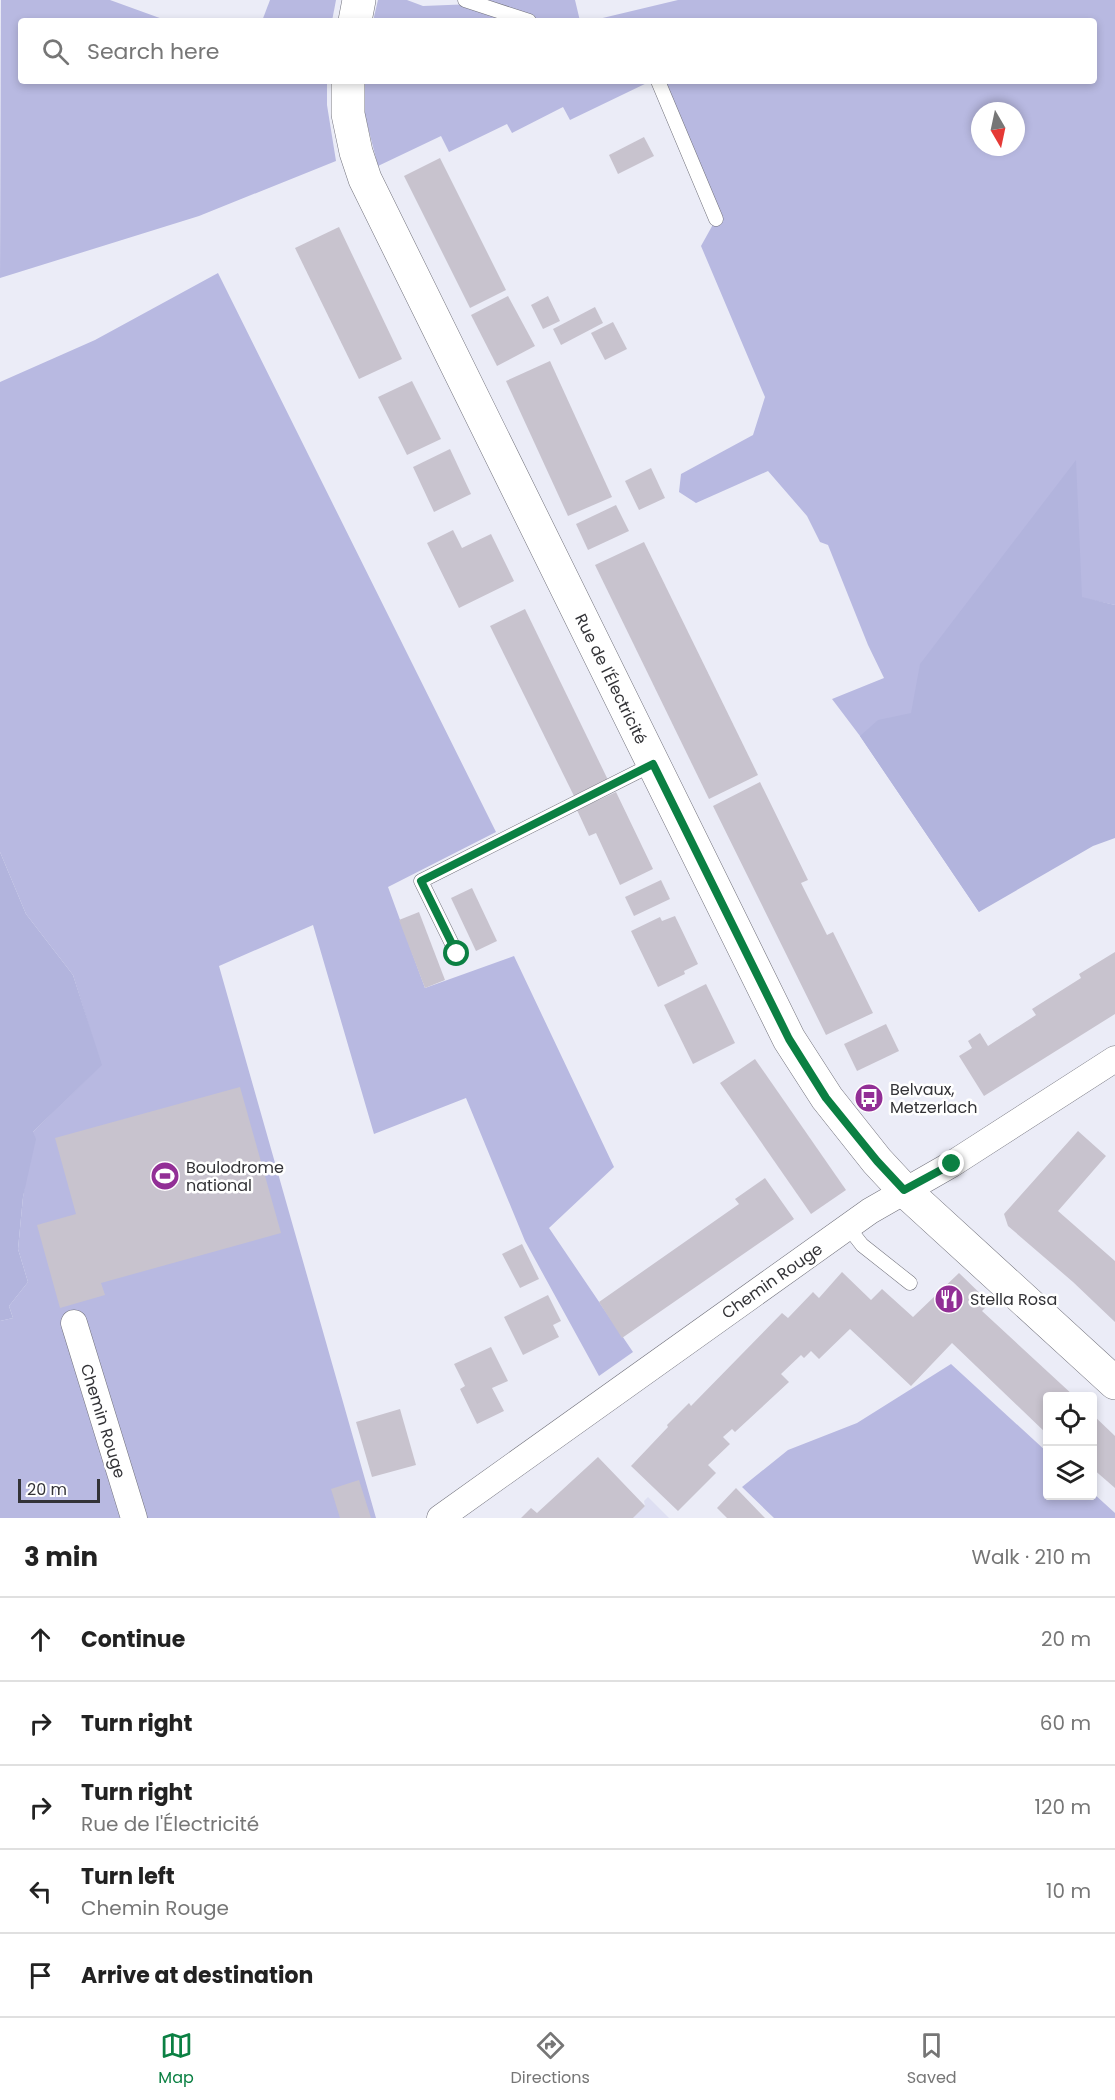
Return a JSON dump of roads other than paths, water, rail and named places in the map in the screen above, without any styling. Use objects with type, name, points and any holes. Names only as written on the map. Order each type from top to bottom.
[{"type":"main road","points":[[356,18],[359,0]]},
{"type":"main road","name":"Rue de l'Électricité","points":[[348,84],[348,114],[356,152],[365,179],[789,1039],[826,1098],[877,1161],[904,1190],[1115,1383]]},
{"type":"street","name":"Chemin Rouge","points":[[440,1518],[848,1227],[904,1190],[952,1164],[1115,1059]]},
{"type":"street","name":"Chemin Rouge","points":[[74,1323],[134,1518]]},
{"type":"lane","points":[[465,0],[520,18]]},
{"type":"lane","points":[[659,84],[716,219]]},
{"type":"lane","points":[[457,954],[421,881],[653,764]]},
{"type":"lane","points":[[848,1227],[862,1245],[910,1283]]},
{"type":"place","name":"Belvaux, Metzerlach","points":[[869,1098]]},
{"type":"place","name":"Boulodrome national","points":[[165,1176]]},
{"type":"place","name":"Stella Rosa","points":[[949,1299]]}]
